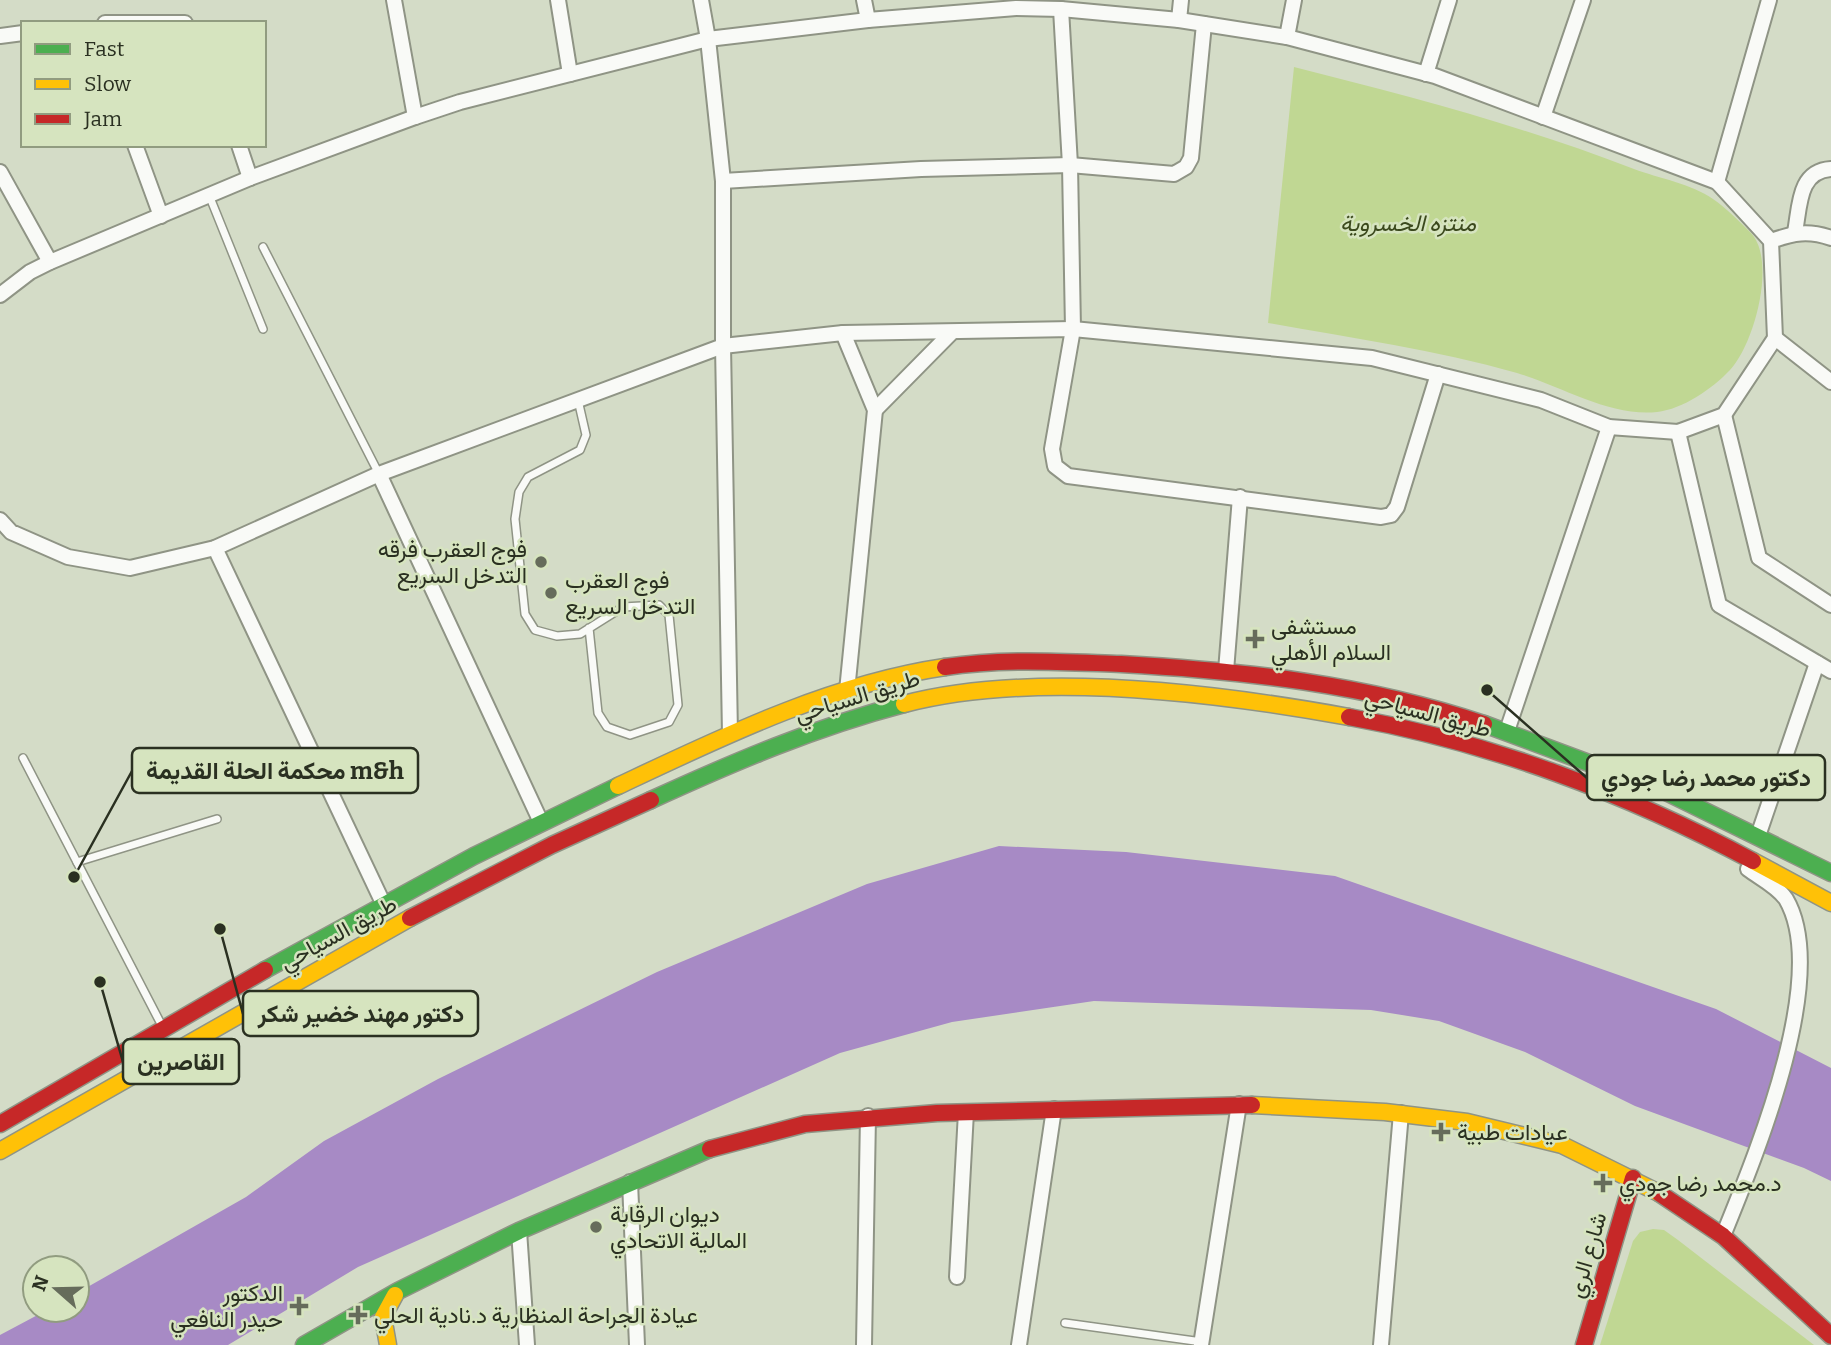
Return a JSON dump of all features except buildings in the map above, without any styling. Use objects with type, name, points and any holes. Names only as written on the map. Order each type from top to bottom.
[{"type":"main road","name":"طريق السياحي","points":[[0,1124],[383,903],[540,820],[730,734],[847,691],[892,678],[961,665],[1034,660],[1226,671],[1340,686],[1396,698],[1507,731],[1670,792],[1759,833],[1831,873]]},
{"type":"main road","points":[[1000,662],[993,679],[1000,689]]},
{"type":"main road","points":[[961,665],[968,674],[964,692]]},
{"type":"main road","name":"طريق السياحي","points":[[0,1152],[395,926],[591,828],[741,759],[855,717],[899,703],[964,692],[1034,687],[1149,692],[1335,712],[1390,724],[1501,756],[1658,812],[1831,903]]},
{"type":"main road","points":[[579,803],[580,819],[591,828]]},
{"type":"main road","points":[[478,853],[487,862],[486,879]]},
{"type":"main road","points":[[304,1345],[398,1292],[519,1231],[630,1182],[711,1149],[805,1124],[867,1116],[1239,1104],[1401,1114],[1467,1122],[1562,1144],[1633,1178],[1723,1236],[1831,1336]]},
{"type":"main road","name":"شارع الري","points":[[1584,1345],[1633,1178]]},
{"type":"main road","points":[[388,1345],[383,1317],[387,1306],[398,1292]]},
{"type":"street","points":[[394,0],[415,117]]},
{"type":"street","points":[[558,0],[570,74]]},
{"type":"street","points":[[701,0],[708,39],[723,181],[730,734]]},
{"type":"street","points":[[864,0],[868,20]]},
{"type":"street","points":[[1179,20],[1181,0]]},
{"type":"street","points":[[1287,37],[1294,0]]},
{"type":"street","points":[[1426,74],[1448,0]]},
{"type":"street","points":[[1543,117],[1583,0]]},
{"type":"street","points":[[1717,182],[1769,0]]},
{"type":"street","points":[[0,295],[30,272],[50,262],[250,178],[415,117],[708,39],[1015,4],[1179,20],[1287,37],[1426,74],[1717,182],[1771,241],[1775,338],[1724,415],[1678,432],[1609,427],[1541,400],[1372,358],[1073,329],[843,333],[723,346],[379,474],[215,548],[130,568],[68,557],[11,532],[0,520]]},
{"type":"street","points":[[1061,9],[1070,165],[1073,329],[1052,449],[1055,466],[1069,476],[1381,517],[1391,515],[1397,508],[1438,374]]},
{"type":"street","points":[[723,181],[921,169],[1070,165],[1174,174],[1186,167],[1191,158],[1204,24]]},
{"type":"street","points":[[0,36],[21,33]]},
{"type":"street","points":[[136,147],[161,216]]},
{"type":"street","points":[[240,147],[250,178]]},
{"type":"street","points":[[1795,232],[1805,182],[1818,170],[1831,169]]},
{"type":"street","points":[[0,172],[50,262]]},
{"type":"street","points":[[1771,241],[1795,232],[1812,231],[1831,237]]},
{"type":"street","points":[[875,410],[952,332]]},
{"type":"street","points":[[843,333],[875,410],[847,691]]},
{"type":"street","points":[[1775,338],[1831,382]]},
{"type":"street","points":[[1724,415],[1759,558],[1831,605]]},
{"type":"street","points":[[1507,731],[1609,427]]},
{"type":"street","points":[[1678,432],[1719,605],[1831,671]]},
{"type":"street","points":[[379,474],[540,820]]},
{"type":"street","points":[[1226,671],[1240,497]]},
{"type":"street","points":[[215,548],[383,903]]},
{"type":"street","points":[[1759,833],[1817,663]]},
{"type":"street","points":[[1658,812],[1767,882],[1786,898],[1798,921],[1803,947],[1804,1000],[1799,1031],[1754,1161],[1723,1236]]},
{"type":"street","points":[[1201,1344],[1239,1104]]},
{"type":"street","points":[[1019,1345],[1054,1109]]},
{"type":"street","points":[[957,1277],[966,1112]]},
{"type":"street","points":[[1381,1345],[1401,1114]]},
{"type":"street","points":[[864,1345],[867,1116]]},
{"type":"street","points":[[630,1182],[637,1345]]},
{"type":"street","points":[[519,1231],[527,1345]]},
{"type":"lane","points":[[209,195],[263,329]]},
{"type":"lane","points":[[263,247],[379,474]]},
{"type":"lane","points":[[578,400],[586,435],[580,450],[527,477],[519,492],[515,519],[525,614],[536,630],[557,636],[580,634],[589,628],[622,607],[659,605],[669,615],[678,705],[669,722],[630,735],[607,727],[598,713],[589,628]]},
{"type":"lane","points":[[23,758],[163,1028]]},
{"type":"lane","points":[[77,862],[217,819]]},
{"type":"lane","points":[[1065,1323],[1201,1344]]},
{"type":"green space","name":"منتزه الخسروية","points":[[1294,67],[1508,125],[1685,185],[1713,199],[1751,233],[1759,246],[1762,263],[1759,303],[1754,323],[1739,358],[1715,384],[1687,402],[1667,410],[1639,412],[1604,405],[1517,373],[1486,365],[1268,323]]},
{"type":"green space","points":[[1664,1230],[1678,1240],[1814,1345],[1600,1345],[1633,1241],[1640,1232]]},
{"type":"shaded area","points":[[999,846],[1126,852],[1335,876],[1716,1009],[1831,1068],[1831,1181],[1804,1168],[1635,1106],[1525,1052],[1439,1021],[1371,1010],[1094,1001],[952,1022],[840,1053],[358,1267],[228,1345],[0,1345],[0,1335],[21,1324],[91,1324],[91,1285],[246,1197],[324,1141],[438,1079],[657,972],[867,884]]},
{"type":"traffic: fast","points":[[651,800],[776,746],[839,723],[904,704]]},
{"type":"traffic: fast","points":[[1484,724],[1664,791],[1831,873]]},
{"type":"traffic: fast","points":[[265,970],[474,856],[618,786]]},
{"type":"traffic: fast","points":[[304,1345],[398,1291],[519,1231],[710,1149]]},
{"type":"traffic: slow","points":[[618,786],[737,731],[818,699],[902,675],[945,667]]},
{"type":"traffic: slow","points":[[904,704],[955,694],[1010,688],[1067,687],[1184,693],[1349,717]]},
{"type":"traffic: slow","points":[[1753,861],[1831,903]]},
{"type":"traffic: slow","points":[[0,1151],[410,918]]},
{"type":"traffic: slow","points":[[1252,1105],[1385,1112],[1467,1122],[1562,1145],[1659,1193]]},
{"type":"traffic: slow","points":[[388,1345],[383,1317],[395,1295]]},
{"type":"traffic: jam","points":[[945,667],[989,662],[1055,662],[1213,671],[1350,689],[1439,710],[1484,724]]},
{"type":"traffic: jam","points":[[1349,717],[1454,741],[1557,773],[1657,814],[1753,861]]},
{"type":"traffic: jam","points":[[410,918],[552,845],[651,800]]},
{"type":"traffic: jam","points":[[0,1124],[265,970]]},
{"type":"traffic: jam","points":[[710,1149],[805,1124],[937,1113],[1252,1105]]},
{"type":"traffic: jam","points":[[1584,1345],[1633,1178]]},
{"type":"traffic: jam","points":[[1659,1193],[1723,1236],[1831,1336]]},
{"type":"place","name":"فوج العقرب فرقه التدخل السريع","points":[[541,562]]},
{"type":"place","name":"فوج العقرب التدخل السريع","points":[[551,593]]},
{"type":"place","name":"مستشفى السلام الأهلي","points":[[1255,639]]},
{"type":"place","name":"دكتور محمد رضا جودي","points":[[1487,690]]},
{"type":"place","name":"محكمة الحلة القديمة m&h","points":[[74,877]]},
{"type":"place","name":"دكتور مهند خضير شكر","points":[[220,929]]},
{"type":"place","name":"القاصرين","points":[[100,982]]},
{"type":"place","name":"عيادات طبية","points":[[1441,1132]]},
{"type":"place","name":"د.محمد رضا جودي","points":[[1603,1183]]},
{"type":"place","name":"ديوان الرقابة المالية الاتحادي","points":[[596,1227]]},
{"type":"place","name":"الدكتور حيدر النافعي","points":[[299,1306]]},
{"type":"place","name":"عيادة الجراحة المنظارية د.نادية الحلي","points":[[358,1315]]}]
